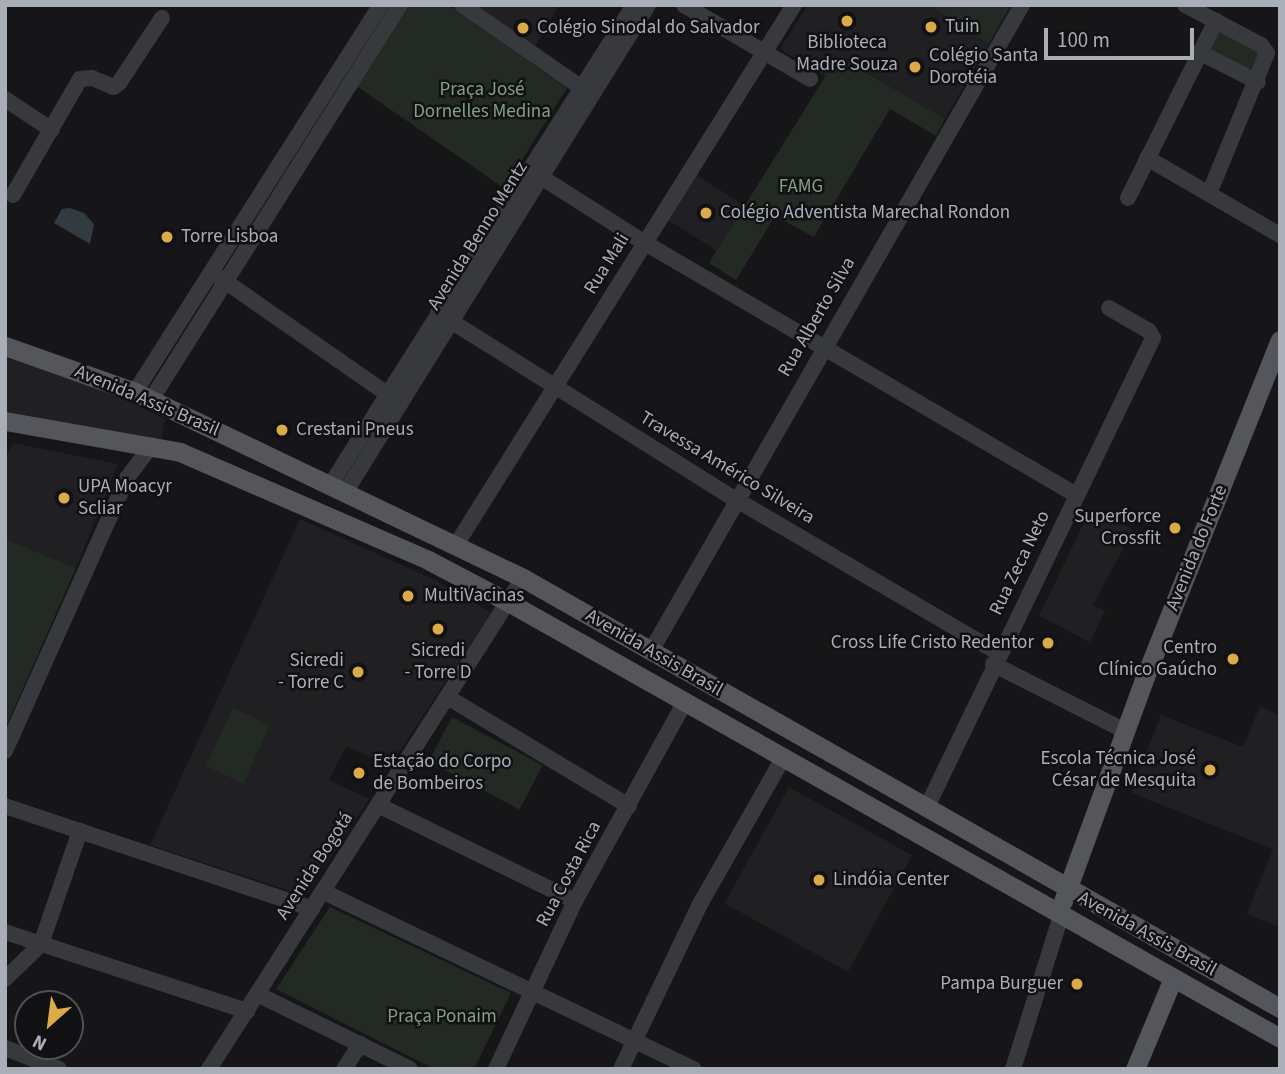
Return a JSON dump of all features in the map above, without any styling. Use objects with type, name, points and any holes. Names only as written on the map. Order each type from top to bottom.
[{"type":"main road","name":"Avenida do Forte","points":[[1060,916],[1066,888],[1125,731],[1280,340]]},
{"type":"main road","name":"Avenida Assis Brasil","points":[[5,346],[143,396],[523,578],[1280,1008]]},
{"type":"main road","name":"Avenida Assis Brasil","points":[[5,421],[152,445],[235,472],[510,603],[1280,1038]]},
{"type":"main road","points":[[1135,1069],[1173,978]]},
{"type":"street","points":[[314,125],[381,5]]},
{"type":"street","points":[[143,396],[314,125],[400,5]]},
{"type":"street","points":[[462,5],[586,91]]},
{"type":"street","name":"Avenida Benno Mentz","points":[[339,488],[586,91],[634,5]]},
{"type":"street","name":"Avenida Benno Mentz","points":[[586,91],[648,5]]},
{"type":"street","points":[[684,5],[810,79]]},
{"type":"street","name":"Rua Mali","points":[[456,545],[794,5]]},
{"type":"street","name":"Rua Alberto Silva","points":[[651,651],[735,499],[1022,5]]},
{"type":"street","points":[[1185,5],[1261,44],[1266,53],[1258,82],[1209,194]]},
{"type":"street","points":[[13,195],[80,79],[92,78],[113,87],[119,83],[162,18]]},
{"type":"street","points":[[1128,198],[1216,21]]},
{"type":"street","points":[[1199,52],[1258,82]]},
{"type":"street","points":[[5,99],[52,130]]},
{"type":"street","points":[[1147,158],[1280,235]]},
{"type":"street","points":[[535,173],[645,243],[1076,495]]},
{"type":"street","points":[[218,276],[393,398]]},
{"type":"street","name":"Rua Zeca Neto","points":[[926,809],[1153,335],[1109,308]]},
{"type":"street","name":"Travessa Américo Silveira","points":[[444,317],[554,388],[996,659],[1125,731]]},
{"type":"street","points":[[121,440],[127,478]]},
{"type":"street","points":[[5,751],[127,478],[152,445]]},
{"type":"street","name":"Avenida Bogotá","points":[[209,1069],[510,603],[523,578]]},
{"type":"street","points":[[449,698],[629,806]]},
{"type":"street","name":"Rua Costa Rica","points":[[496,1069],[575,901],[685,702]]},
{"type":"street","points":[[621,1069],[699,906],[783,758]]},
{"type":"street","points":[[5,806],[312,909]]},
{"type":"street","points":[[380,806],[575,901]]},
{"type":"street","points":[[5,979],[41,944],[80,831]]},
{"type":"street","points":[[324,892],[694,1069]]},
{"type":"street","points":[[1013,1069],[1060,916]]},
{"type":"street","points":[[5,932],[247,1010]]},
{"type":"street","points":[[257,994],[410,1069]]},
{"type":"street","points":[[344,1069],[360,1044]]},
{"type":"street","points":[[5,1048],[60,1069]]},
{"type":"shaded area","name":"Colégio Sinodal do Salvador","points":[[467,5],[555,5],[558,7],[533,49]]},
{"type":"shaded area","name":"Colégio Santa Dorotéia","points":[[808,5],[1011,5],[945,119],[839,57],[826,77],[780,49]]},
{"type":"shaded area","name":"Colégio Adventista Marechal Rondon","points":[[696,175],[745,206],[717,251],[668,220]]},
{"type":"shaded area","points":[[70,208],[84,213],[94,224],[90,244],[54,223],[62,209]]},
{"type":"shaded area","points":[[5,357],[113,393],[165,419],[161,441],[5,413]]},
{"type":"shaded area","points":[[13,443],[118,464],[76,568],[5,539],[5,458]]},
{"type":"shaded area","points":[[1091,508],[1133,530],[1093,605],[1105,611],[1090,642],[1039,616]]},
{"type":"shaded area","points":[[300,519],[439,582],[491,613],[390,766],[346,746],[329,780],[369,799],[305,896],[150,845]]},
{"type":"shaded area","name":"Escola Técnica José César de Mesquita","points":[[1260,706],[1280,716],[1280,927],[1247,914],[1273,849],[1131,793],[1161,715],[1243,747]]},
{"type":"shaded area","name":"Lindóia Center","points":[[789,787],[912,855],[848,972],[725,903]]},
{"type":"green space","name":"Praça José Dornelles Medina","points":[[406,5],[448,5],[567,88],[504,188],[355,85]]},
{"type":"green space","points":[[930,5],[1011,5],[989,43]]},
{"type":"green space","points":[[1219,31],[1257,51],[1262,61],[1258,73],[1209,48]]},
{"type":"green space","name":"FAMG","points":[[838,56],[945,119],[936,136],[890,109],[814,237],[775,216],[736,280],[709,263]]},
{"type":"green space","points":[[5,539],[76,568],[5,729]]},
{"type":"green space","points":[[233,708],[270,725],[243,783],[206,766]]},
{"type":"green space","points":[[452,717],[543,765],[519,810],[429,761]]},
{"type":"green space","name":"Praça Ponaim","points":[[330,907],[511,993],[474,1069],[434,1069],[276,989]]},
{"type":"place","name":"Biblioteca Madre Souza","points":[[847,21]]},
{"type":"place","name":"Tuin","points":[[931,27]]},
{"type":"place","name":"Colégio Sinodal do Salvador","points":[[523,28]]},
{"type":"place","name":"Colégio Santa Dorotéia","points":[[915,67]]},
{"type":"place","name":"Colégio Adventista Marechal Rondon","points":[[706,213]]},
{"type":"place","name":"Torre Lisboa","points":[[167,237]]},
{"type":"place","name":"Crestani Pneus","points":[[282,430]]},
{"type":"place","name":"UPA Moacyr Scliar","points":[[64,498]]},
{"type":"place","name":"Superforce Crossfit","points":[[1175,528]]},
{"type":"place","name":"MultiVacinas","points":[[408,596]]},
{"type":"place","name":"Sicredi - Torre D","points":[[438,629]]},
{"type":"place","name":"Cross Life Cristo Redentor","points":[[1048,643]]},
{"type":"place","name":"Centro Clínico Gaúcho","points":[[1233,659]]},
{"type":"place","name":"Sicredi - Torre C","points":[[358,672]]},
{"type":"place","name":"Escola Técnica José César de Mesquita","points":[[1210,770]]},
{"type":"place","name":"Estação do Corpo de Bombeiros","points":[[359,773]]},
{"type":"place","name":"Lindóia Center","points":[[819,880]]},
{"type":"place","name":"Pampa Burguer","points":[[1077,984]]}]
